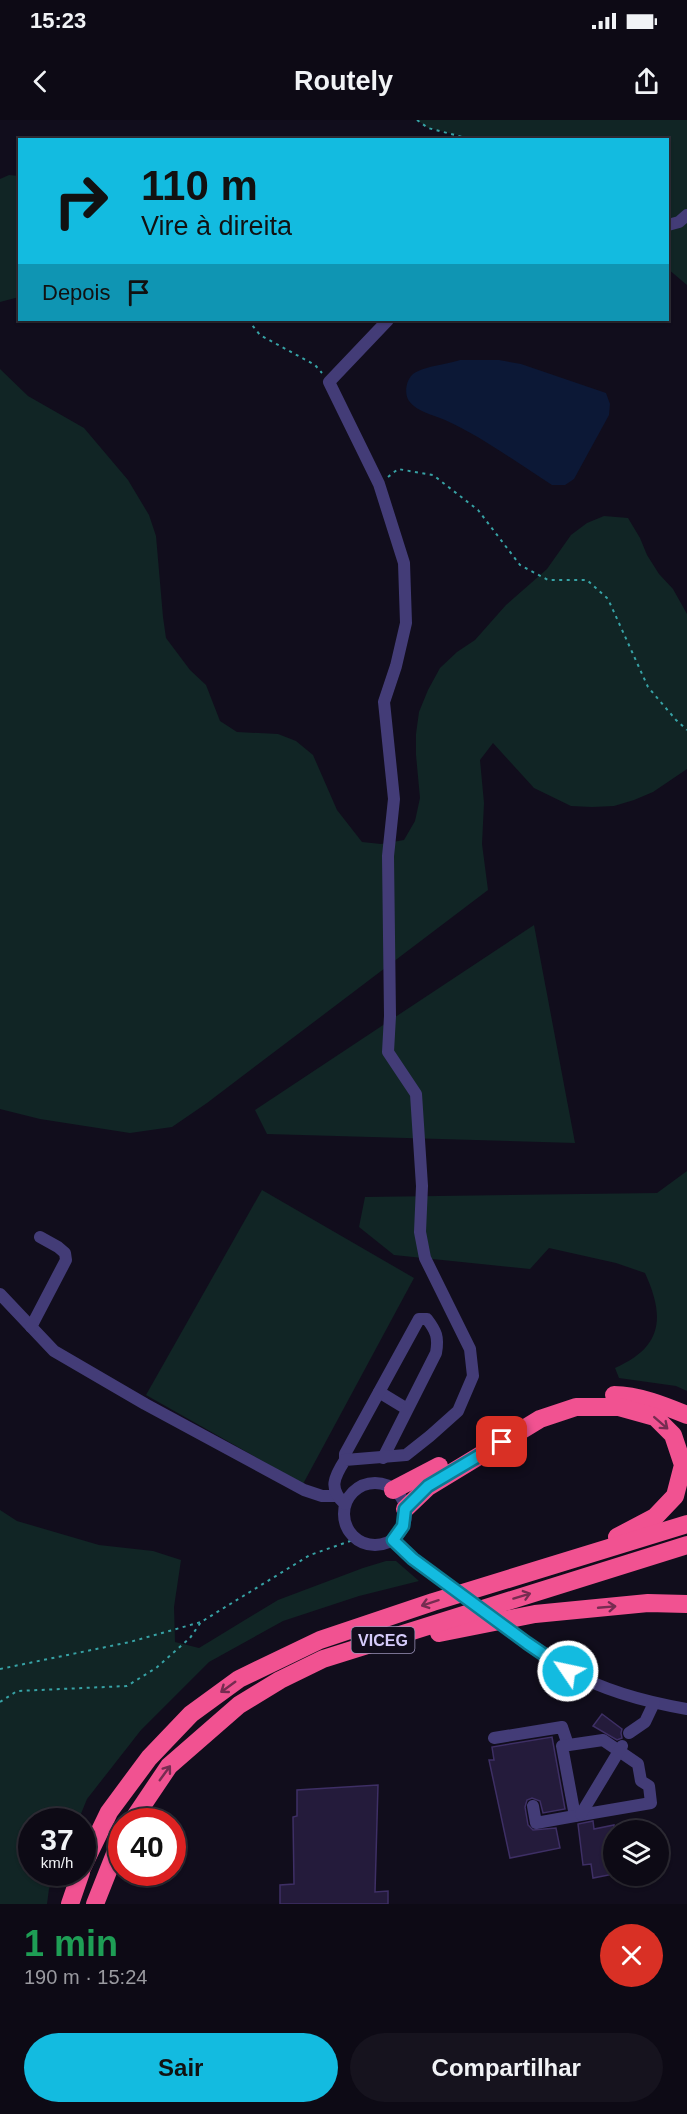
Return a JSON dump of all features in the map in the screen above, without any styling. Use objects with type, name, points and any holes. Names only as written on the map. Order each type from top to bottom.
[{"type":"highway","points":[[393,1490],[420,1477],[538,1408],[572,1396],[621,1395],[663,1405],[687,1415]]},
{"type":"highway","points":[[405,1509],[428,1486],[540,1419],[576,1407],[619,1407],[655,1417],[673,1435],[683,1465],[675,1496],[655,1517],[579,1558]]},
{"type":"highway","name":"VICEG","points":[[96,1840],[109,1812],[149,1758],[191,1714],[239,1679],[320,1640],[433,1602],[687,1524]]},
{"type":"highway","name":"VICEG","points":[[141,1808],[169,1766],[239,1705],[280,1680],[323,1659],[687,1545]]},
{"type":"highway","points":[[323,1659],[535,1614],[648,1603],[687,1604]]},
{"type":"highway","points":[[95,1904],[108,1871]]},
{"type":"highway","name":"VICEG","points":[[70,1904],[76,1886]]},
{"type":"street","points":[[669,225],[679,222],[687,215]]},
{"type":"street","points":[[345,1460],[406,1455],[458,1411],[473,1376],[470,1349],[425,1258],[420,1232],[422,1186],[416,1094],[388,1052],[390,1016],[388,856],[394,799],[384,702],[396,666],[406,623],[404,563],[379,484],[329,382],[387,321]]},
{"type":"street","points":[[31,1327],[66,1260],[66,1253],[40,1237]]},
{"type":"street","points":[[0,1293],[54,1351],[304,1490],[341,1500],[357,1489],[375,1483],[393,1490],[403,1502],[405,1509],[403,1526],[393,1540],[374,1545],[365,1544],[349,1532],[341,1500],[334,1486],[336,1473],[419,1319],[427,1319],[436,1332],[438,1341],[436,1353],[383,1458]]},
{"type":"street","points":[[379,1392],[407,1409]]},
{"type":"street","points":[[393,1540],[413,1559],[568,1671],[617,1692],[654,1703],[687,1709]]},
{"type":"street","points":[[629,1733],[645,1722],[654,1703]]},
{"type":"street","points":[[494,1738],[562,1727],[568,1745]]},
{"type":"street","points":[[533,1806],[536,1823],[651,1803],[649,1786],[641,1781],[638,1764],[620,1748],[603,1740],[562,1746],[578,1815]]},
{"type":"street","points":[[578,1815],[620,1748]]},
{"type":"path","points":[[417,120],[428,128],[466,138]]},
{"type":"path","points":[[249,321],[260,335],[315,365],[329,382]]},
{"type":"path","points":[[379,484],[398,469],[433,476],[478,510],[520,565],[548,580],[587,580],[608,599],[648,687],[687,730]]},
{"type":"path","points":[[0,1669],[130,1642],[201,1622],[310,1555],[356,1539]]},
{"type":"path","points":[[0,1702],[17,1691],[127,1686],[156,1668],[190,1638],[201,1622]]},
{"type":"green space","points":[[417,120],[687,120],[687,285],[669,270],[669,138],[470,138],[428,128]]},
{"type":"green space","points":[[9,175],[18,176],[18,297],[0,302],[0,179]]},
{"type":"green space","points":[[0,369],[28,396],[84,428],[128,480],[149,515],[156,536],[166,638],[190,670],[206,685],[220,721],[237,732],[278,734],[296,741],[313,755],[337,810],[362,842],[381,844],[404,840],[415,821],[420,798],[416,755],[419,712],[440,668],[457,652],[475,640],[506,605],[547,569],[571,535],[587,523],[604,516],[628,518],[647,555],[659,574],[673,589],[687,614],[687,769],[653,792],[634,800],[614,806],[571,806],[534,788],[493,743],[480,760],[484,803],[482,844],[488,890],[207,1103],[172,1127],[130,1133],[40,1119],[0,1109]]},
{"type":"green space","points":[[534,925],[575,1143],[267,1134],[255,1110]]},
{"type":"green space","points":[[687,1171],[687,1391],[676,1386],[619,1378],[615,1368],[631,1360],[643,1350],[656,1329],[656,1303],[645,1273],[616,1263],[549,1248],[530,1269],[394,1255],[359,1227],[365,1197],[657,1193]]},
{"type":"green space","points":[[262,1190],[414,1278],[303,1484],[146,1395]]},
{"type":"green space","points":[[0,1510],[17,1521],[99,1545],[153,1551],[181,1560],[174,1607],[175,1642],[199,1648],[278,1600],[363,1568],[386,1561],[396,1561],[419,1581],[359,1596],[283,1621],[209,1662],[141,1730],[87,1799],[83,1808],[18,1808],[18,1886],[50,1886],[47,1904],[0,1904]]},
{"type":"water","points":[[460,360],[499,360],[521,364],[606,393],[610,404],[609,415],[574,479],[565,485],[552,485],[473,434],[412,405],[406,388],[412,375],[428,368]]},
{"type":"building","points":[[602,1714],[622,1729],[622,1738],[617,1740],[593,1726]]},
{"type":"building","points":[[552,1737],[565,1809],[543,1813],[540,1801],[532,1798],[527,1800],[525,1807],[528,1825],[533,1830],[556,1828],[560,1848],[510,1858],[489,1760],[494,1760],[492,1747]]},
{"type":"building","points":[[378,1785],[375,1892],[388,1891],[388,1904],[280,1904],[280,1885],[294,1884],[293,1817],[297,1816],[297,1790]]},
{"type":"building","points":[[593,1821],[594,1829],[603,1827],[603,1876],[593,1878],[591,1864],[583,1865],[578,1824]]},
{"type":"route","points":[[502,1442],[428,1486],[405,1509],[403,1526],[393,1540],[413,1559],[568,1671]]}]
